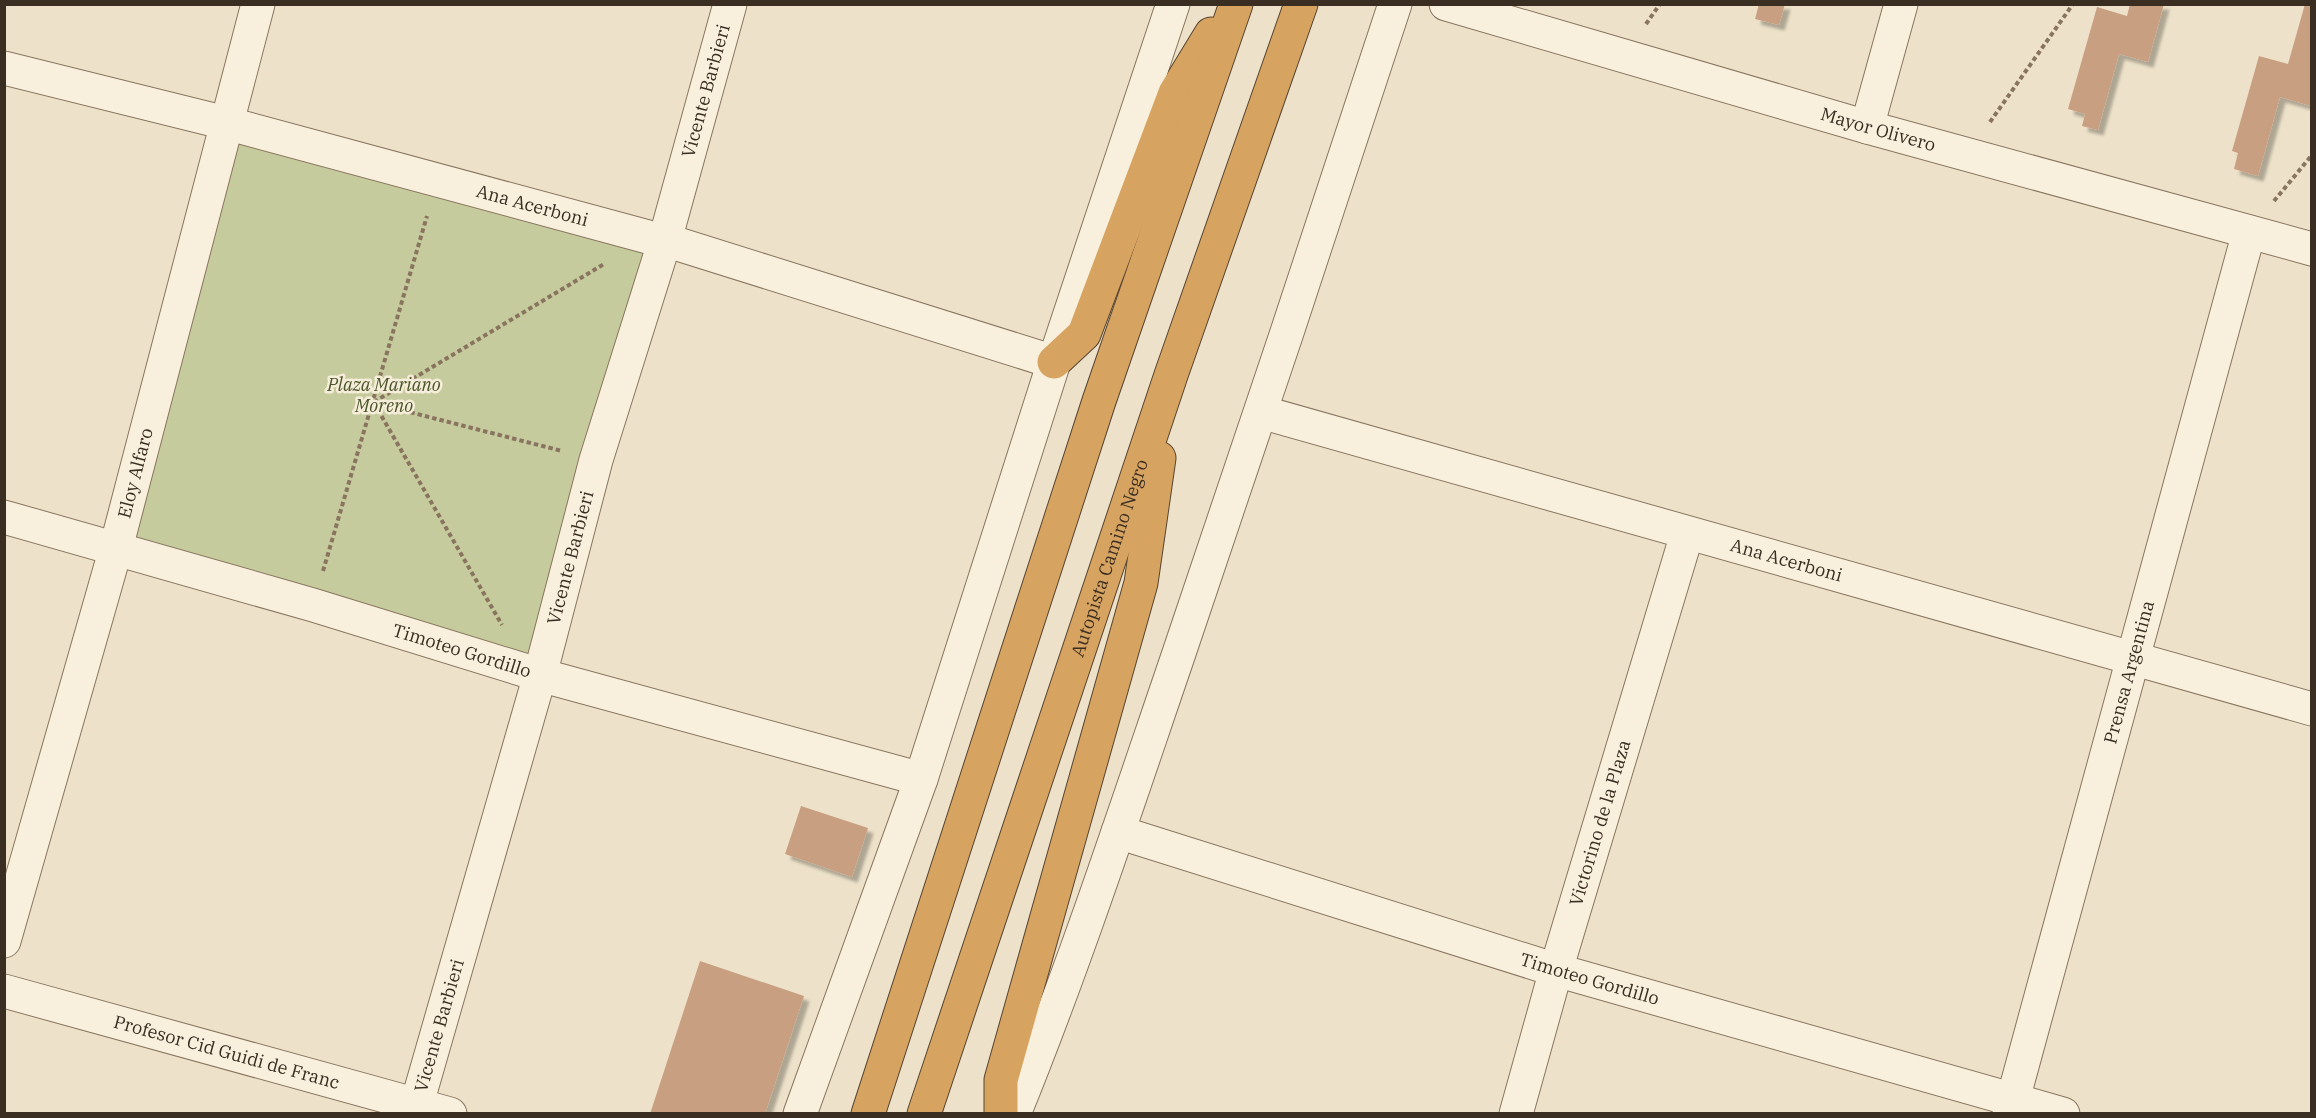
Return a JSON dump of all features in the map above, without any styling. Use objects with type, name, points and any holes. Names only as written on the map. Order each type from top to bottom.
[{"type":"highway","points":[[1054,362],[1084,334],[1176,93],[1229,4]]},
{"type":"highway","points":[[868,1113],[1099,401],[1236,4]]},
{"type":"highway","name":"Autopista Camino Negro","points":[[924,1113],[1171,375],[1301,4]]},
{"type":"highway","points":[[1001,1113],[1001,1080],[1141,583],[1171,375]]},
{"type":"street","name":"Eloy Alfaro","points":[[4,941],[116,548],[258,4]]},
{"type":"street","name":"Vicente Barbieri","points":[[415,1109],[540,675],[596,459],[657,239],[730,4]]},
{"type":"street","points":[[800,1113],[921,779],[1054,362],[1173,4]]},
{"type":"street","points":[[1014,1113],[1054,1014],[1118,832],[1261,412],[1395,4]]},
{"type":"street","name":"Mayor Olivero","points":[[1446,4],[1867,127],[2312,249]]},
{"type":"street","points":[[1867,127],[1901,4]]},
{"type":"street","name":"Ana Acerboni","points":[[4,68],[226,123],[657,239],[1054,362]]},
{"type":"street","name":"Prensa Argentina","points":[[2011,1106],[2249,232]]},
{"type":"street","name":"Ana Acerboni","points":[[1261,412],[2312,709]]},
{"type":"street","name":"Timoteo Gordillo","points":[[4,517],[313,605],[540,675],[921,779]]},
{"type":"street","name":"Victorino de la Plaza","points":[[1516,1113],[1556,970],[1687,534]]},
{"type":"street","name":"Timoteo Gordillo","points":[[1118,832],[1556,970],[2011,1106],[2063,1113]]},
{"type":"street","name":"Profesor Cid Guidi de Franc","points":[[4,991],[415,1109],[450,1113]]},
{"type":"path","points":[[1967,155],[2073,4]]},
{"type":"path","points":[[2249,232],[2312,155]]},
{"type":"path","points":[[313,605],[438,180]]},
{"type":"path","points":[[373,402],[657,239]]},
{"type":"path","points":[[373,402],[596,459]]},
{"type":"path","points":[[373,402],[507,634],[499,662]]},
{"type":"green space","name":"Plaza Mariano Moreno","points":[[226,123],[648,237],[540,675],[116,548]]},
{"type":"building","points":[[1759,4],[1785,4],[1779,25],[1755,19]]},
{"type":"building","points":[[2130,4],[2164,4],[2148,62],[2119,54],[2098,130],[2082,126],[2085,114],[2068,109],[2097,7],[2127,16]]},
{"type":"building","points":[[2305,4],[2312,4],[2311,106],[2280,97],[2258,176],[2234,169],[2238,153],[2232,151],[2259,56],[2288,64]]},
{"type":"building","points":[[801,806],[868,828],[852,877],[785,854]]},
{"type":"building","points":[[700,961],[804,996],[765,1114],[650,1114]]}]
